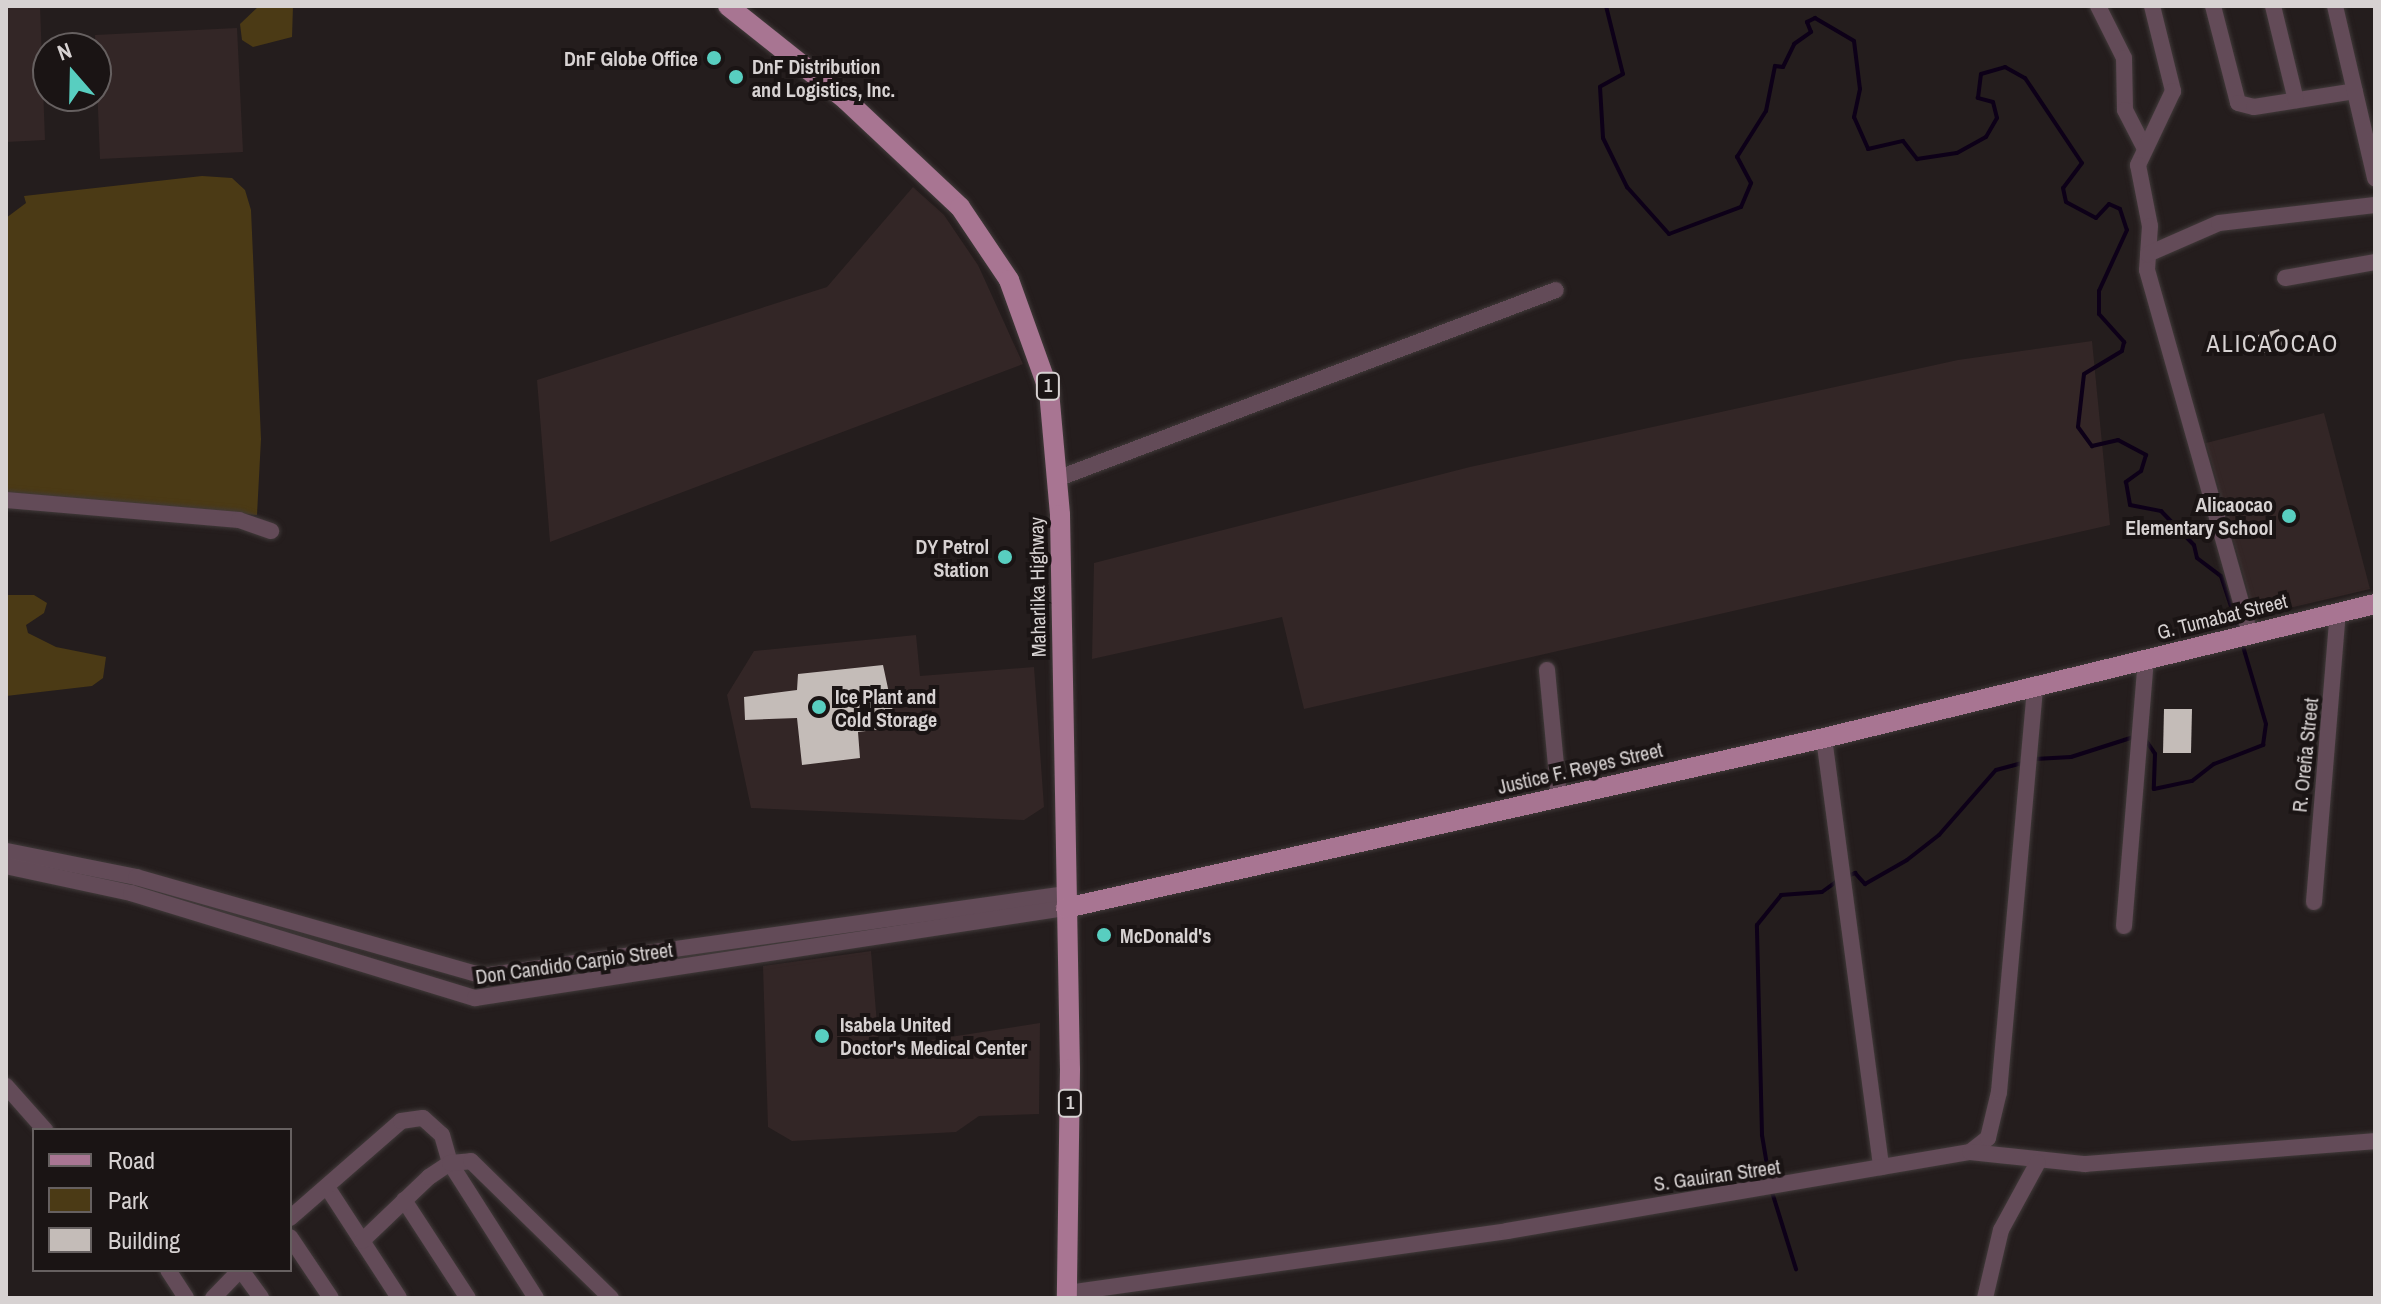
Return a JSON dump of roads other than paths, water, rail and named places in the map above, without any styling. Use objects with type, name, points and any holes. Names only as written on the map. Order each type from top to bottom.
[{"type":"main road","name":"Maharlika Highway","points":[[728,6],[928,171],[984,239],[1039,351],[1059,478],[1066,901],[1067,1296]]},
{"type":"main road","name":"G. Tumabat Street","points":[[2080,675],[2375,604]]},
{"type":"main road","name":"Justice F. Reyes Street","points":[[1066,901],[1088,899],[1824,738],[2080,675]]},
{"type":"street","points":[[2098,6],[2124,58],[2125,110],[2144,147]]},
{"type":"street","points":[[2152,6],[2173,91],[2144,147],[2138,175],[2149,214],[2151,295],[2243,635]]},
{"type":"street","points":[[2213,6],[2238,103],[2254,107],[2355,91]]},
{"type":"street","points":[[2273,6],[2296,100]]},
{"type":"street","points":[[2335,6],[2375,178]]},
{"type":"street","points":[[2148,254],[2219,223],[2375,205]]},
{"type":"street","points":[[2285,278],[2375,262]]},
{"type":"street","points":[[1059,478],[1556,290]]},
{"type":"street","points":[[6,500],[239,520],[271,531]]},
{"type":"street","name":"R. Oreña Street","points":[[2314,902],[2338,612]]},
{"type":"street","points":[[2124,926],[2146,659]]},
{"type":"street","points":[[1547,670],[1559,796]]},
{"type":"street","points":[[1970,1152],[1988,1138],[1999,1092],[2035,686]]},
{"type":"street","points":[[1824,738],[1881,1167]]},
{"type":"street","name":"Don Candido Carpio Street","points":[[6,851],[136,877],[483,976],[1066,901]]},
{"type":"street","name":"Don Candido Carpio Street","points":[[6,866],[131,893],[475,998],[1066,901]]},
{"type":"street","points":[[6,1086],[43,1128]]},
{"type":"street","points":[[292,1216],[415,1115],[435,1126],[450,1163],[536,1298]]},
{"type":"street","name":"S. Gauiran Street","points":[[1067,1296],[1769,1188],[1970,1152],[2038,1162],[2375,1141]]},
{"type":"street","points":[[362,1241],[404,1200],[450,1163],[471,1161],[611,1298]]},
{"type":"street","points":[[1985,1298],[2001,1230],[2038,1162]]},
{"type":"street","points":[[327,1187],[399,1298]]},
{"type":"street","points":[[404,1200],[468,1298]]},
{"type":"street","points":[[292,1240],[331,1298]]},
{"type":"street","points":[[169,1272],[186,1298]]},
{"type":"street","points":[[213,1298],[239,1272]]},
{"type":"street","points":[[242,1272],[261,1298]]},
{"type":"waterway","points":[[1503,6],[1532,6]]},
{"type":"waterway","points":[[1606,6],[1623,74],[1600,87],[1603,138],[1627,187],[1669,234],[1741,207],[1751,183],[1737,157],[1766,111],[1775,66],[1783,67],[1794,44],[1811,32],[1807,22],[1815,18],[1854,41],[1860,89],[1854,117],[1868,149],[1903,141],[1917,159],[1957,153],[1986,137],[1997,118],[1993,102],[1978,98],[1981,74],[2005,67],[2025,78],[2082,163],[2063,188],[2066,202],[2096,218],[2109,204],[2120,209],[2127,230],[2099,291],[2099,314],[2124,342],[2122,351],[2084,374],[2078,427],[2092,446],[2118,440],[2146,455],[2141,471],[2126,482],[2130,505],[2161,511],[2194,545],[2197,558],[2221,576],[2239,630]]},
{"type":"waterway","points":[[2145,739],[2155,754],[2154,789],[2192,781],[2214,764],[2263,745],[2266,724],[2242,643]]},
{"type":"waterway","points":[[2035,759],[2071,757],[2137,736]]},
{"type":"waterway","points":[[1848,876],[1855,873],[1865,884],[1907,860],[1939,835],[1996,770],[2023,763]]},
{"type":"waterway","points":[[1770,1183],[1762,1135],[1757,925],[1781,895],[1822,892],[1840,879]]},
{"type":"waterway","points":[[1772,1192],[1796,1269]]},
{"type":"place","name":"DnF Globe Office","points":[[714,58]]},
{"type":"place","name":"DnF Distribution and Logistics, Inc.","points":[[736,77]]},
{"type":"place","name":"Alicaocao Elementary School","points":[[2289,516]]},
{"type":"place","name":"DY Petrol Station","points":[[1005,557]]},
{"type":"place","name":"Ice Plant and Cold Storage","points":[[819,707]]},
{"type":"place","name":"McDonald's","points":[[1104,935]]},
{"type":"place","name":"Isabela United Doctor's Medical Center","points":[[822,1036]]},
{"type":"district","name":"ALICAOCAO","points":[[2273,344]]}]
